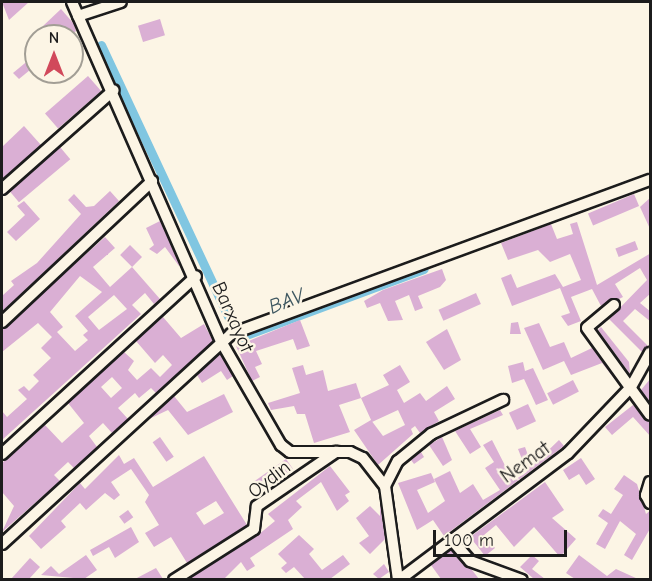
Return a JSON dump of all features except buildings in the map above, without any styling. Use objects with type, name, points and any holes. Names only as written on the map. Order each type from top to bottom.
[{"type":"street","name":"Barxayot","points":[[72,2],[114,90],[152,181],[196,276],[222,344],[281,445],[290,452],[338,450],[363,458],[385,486]]},
{"type":"street","points":[[78,16],[121,2]]},
{"type":"street","points":[[2,189],[114,90]]},
{"type":"street","points":[[2,544],[236,332],[293,316],[651,180]]},
{"type":"street","points":[[2,322],[152,181]]},
{"type":"street","points":[[2,454],[196,276]]},
{"type":"street","points":[[614,305],[587,328],[651,415]]},
{"type":"street","name":"Nemat","points":[[399,579],[568,453],[632,387],[651,353]]},
{"type":"street","points":[[399,579],[385,486],[398,461],[431,434],[503,400]]},
{"type":"street","name":"Oydin","points":[[174,579],[254,529],[257,506],[338,450]]},
{"type":"street","points":[[651,482],[646,495],[651,503]]},
{"type":"street","points":[[451,539],[470,561],[522,579]]},
{"type":"waterway","name":"BAV","points":[[101,45],[238,338],[424,269]]}]
